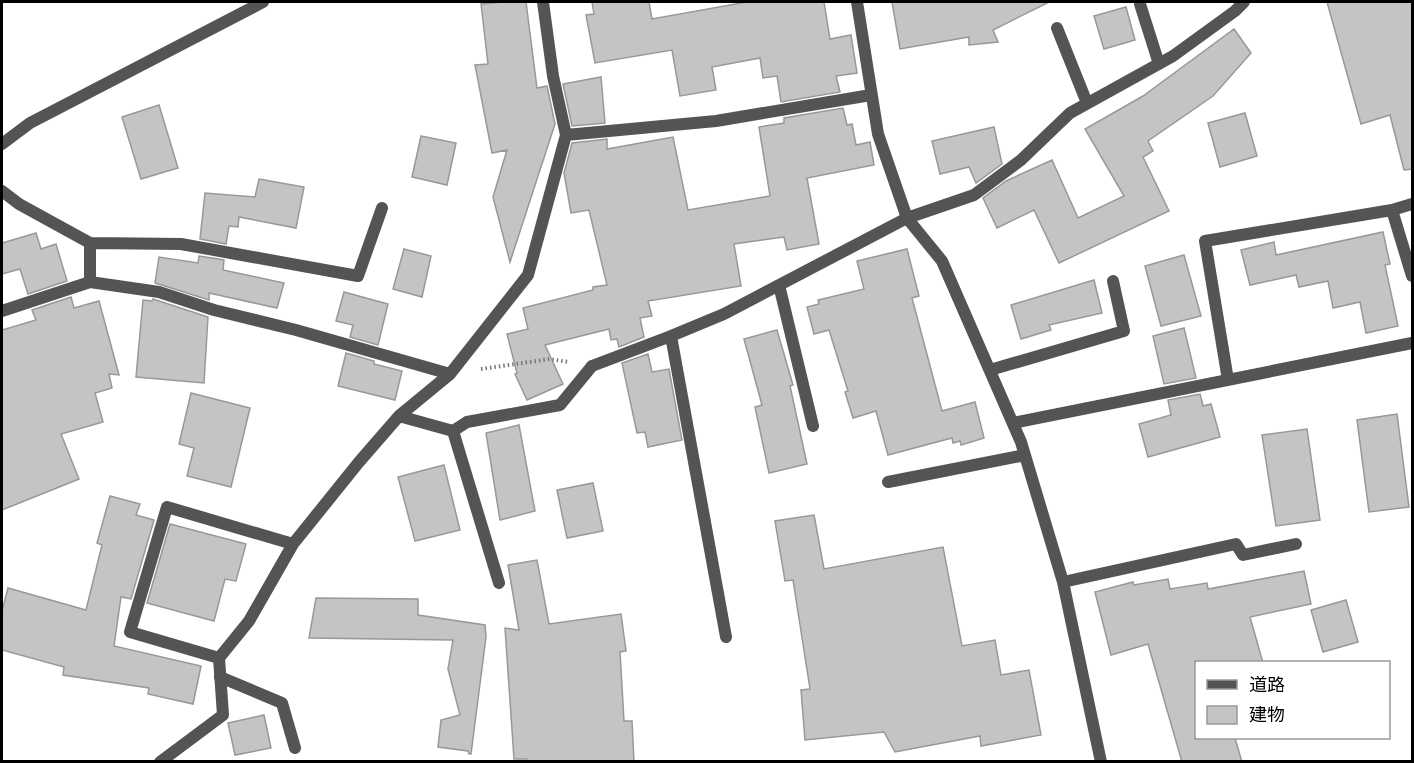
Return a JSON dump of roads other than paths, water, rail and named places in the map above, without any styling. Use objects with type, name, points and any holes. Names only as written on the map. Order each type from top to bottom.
[{"type":"street","points":[[2,144],[30,123],[263,2]]},
{"type":"street","points":[[160,762],[223,715],[219,658],[249,621],[293,544],[399,416],[450,374],[528,275],[566,135],[553,76],[543,2]]},
{"type":"street","points":[[857,2],[878,134],[907,218],[942,261],[1025,454],[1063,582],[1101,762]]},
{"type":"street","points":[[399,416],[453,431],[467,422],[560,405],[592,366],[724,314],[907,218],[974,195],[1021,160],[1070,113],[1159,64],[1235,11],[1244,2]]},
{"type":"street","points":[[1140,4],[1159,64]]},
{"type":"street","points":[[1057,28],[1087,104]]},
{"type":"street","points":[[566,135],[716,120],[871,94]]},
{"type":"street","points":[[2,191],[19,204],[90,243],[181,243],[358,276],[382,208]]},
{"type":"street","points":[[1228,380],[1204,241],[1392,210],[1413,204]]},
{"type":"street","points":[[1392,210],[1413,276]]},
{"type":"street","points":[[90,243],[90,282]]},
{"type":"street","points":[[990,370],[1124,331],[1113,281]]},
{"type":"street","points":[[2,311],[90,282],[159,292],[214,310],[296,330],[450,374]]},
{"type":"street","points":[[779,285],[813,426]]},
{"type":"street","points":[[671,336],[726,637]]},
{"type":"street","points":[[1013,423],[1413,343]]},
{"type":"street","points":[[453,431],[499,583]]},
{"type":"street","points":[[888,482],[1025,454]]},
{"type":"street","points":[[219,658],[130,632],[167,507],[293,544]]},
{"type":"street","points":[[1063,582],[1236,544],[1243,555],[1296,544]]},
{"type":"street","points":[[220,677],[282,703],[295,748]]}]
